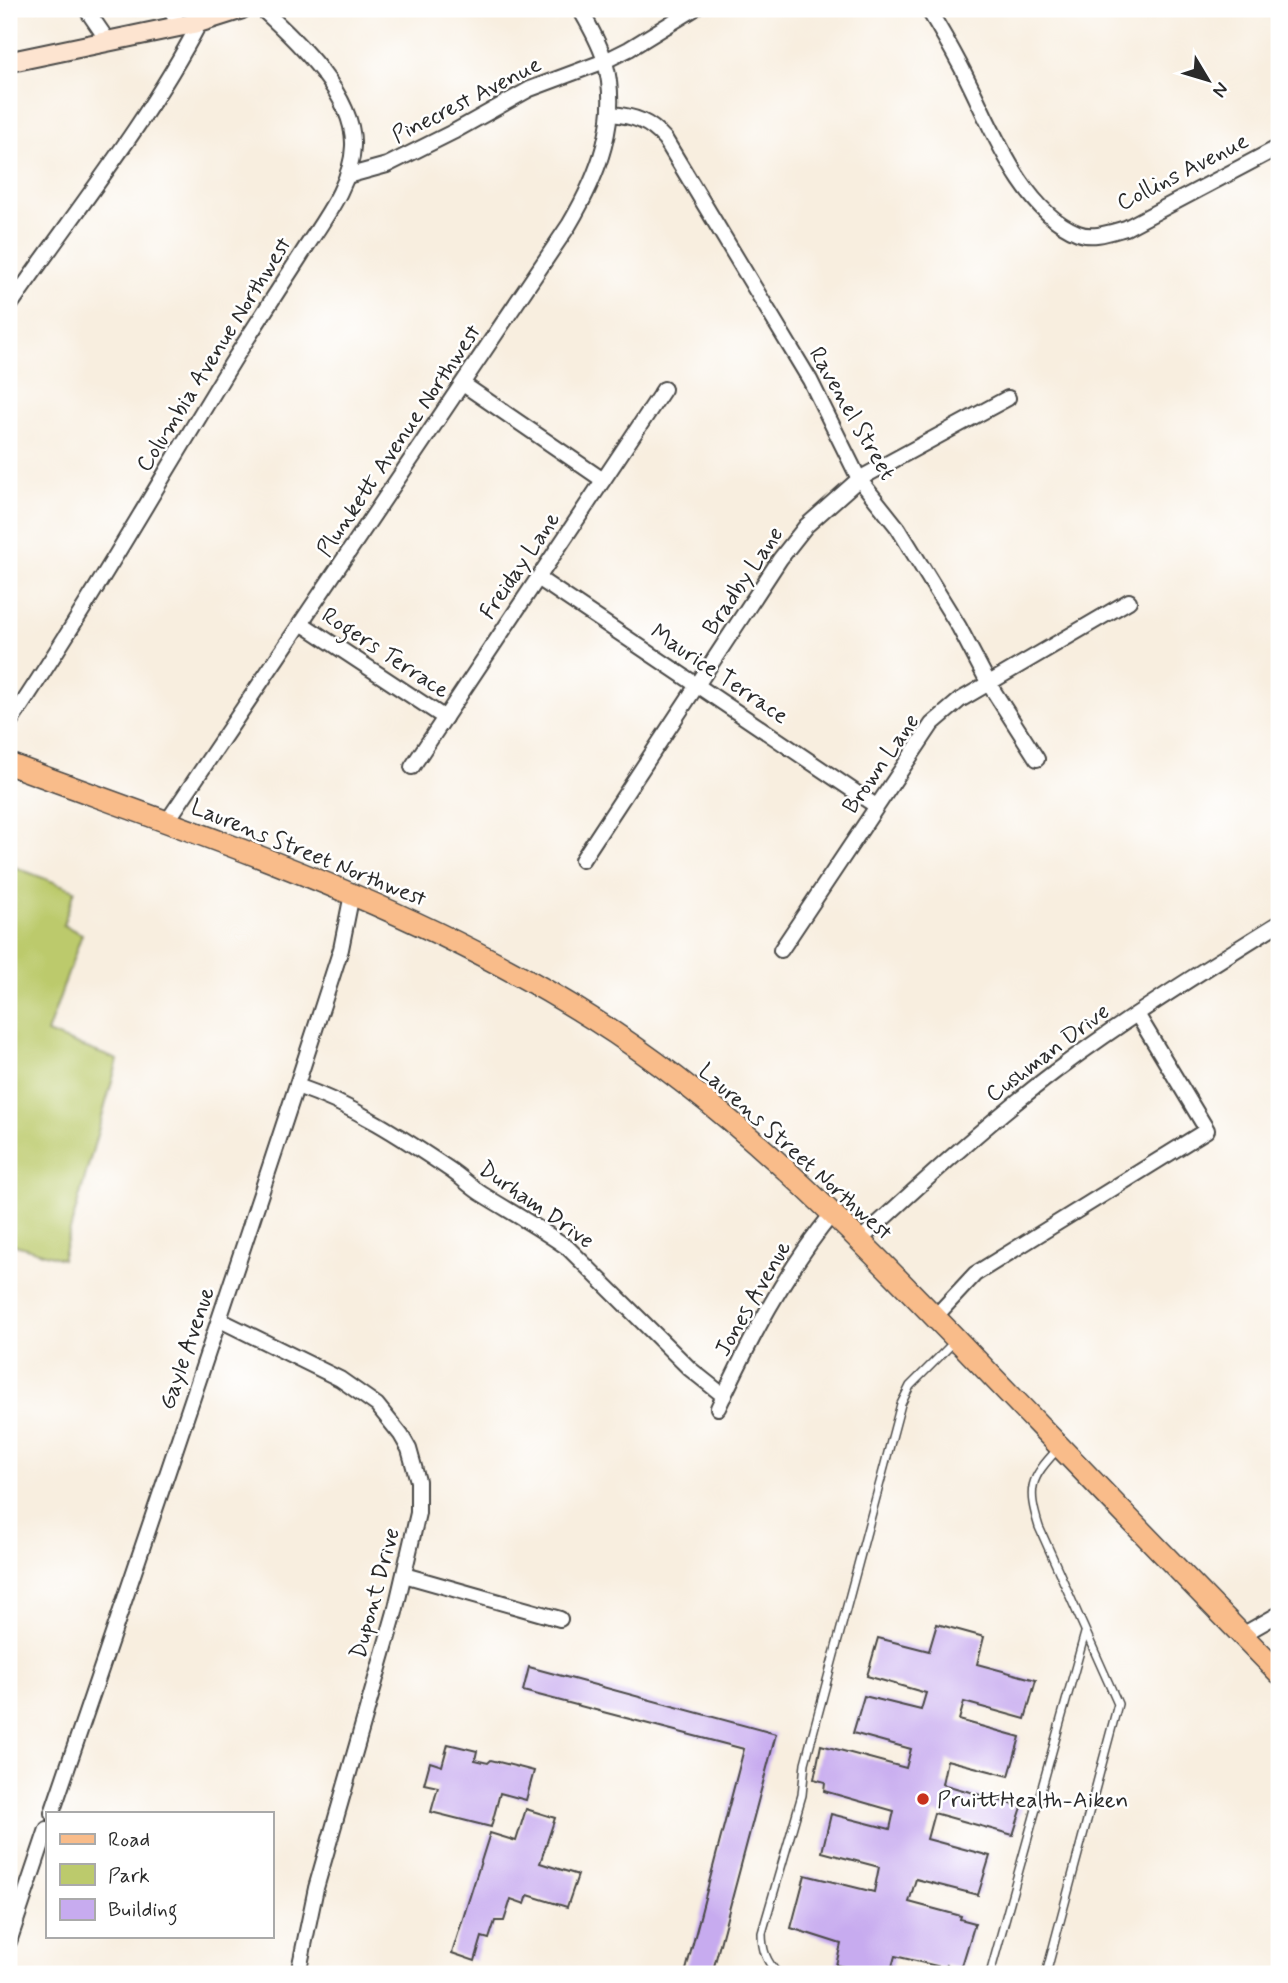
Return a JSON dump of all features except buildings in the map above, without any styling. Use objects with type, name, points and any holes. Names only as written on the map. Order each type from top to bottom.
[{"type":"main road","name":"Laurens Street Northwest","points":[[9,764],[352,894],[425,926],[515,973],[594,1020],[675,1077],[734,1125],[832,1214],[1279,1673]]},
{"type":"street","points":[[86,9],[107,41]]},
{"type":"street","points":[[170,9],[180,26]]},
{"type":"street","points":[[9,62],[200,22],[241,9]]},
{"type":"street","name":"Columbia Avenue Northwest","points":[[9,723],[52,660],[347,176],[353,133],[346,107],[300,48],[262,9]]},
{"type":"street","points":[[580,9],[605,61]]},
{"type":"street","name":"Pinecrest Avenue","points":[[347,176],[387,165],[530,89],[605,61],[694,9]]},
{"type":"street","name":"Collins Avenue","points":[[928,9],[960,64],[1000,146],[1035,202],[1080,234],[1101,234],[1126,228],[1279,147]]},
{"type":"street","points":[[1275,9],[1279,16]]},
{"type":"street","points":[[9,307],[147,111],[181,59],[200,22]]},
{"type":"street","name":"Plunkett Avenue Northwest","points":[[166,823],[583,202],[602,153],[611,114],[611,84],[605,61]]},
{"type":"street","name":"Ravenel Street","points":[[611,114],[632,116],[647,122],[665,139],[810,380],[859,479],[898,528],[959,628],[989,684],[1037,759]]},
{"type":"street","points":[[463,384],[603,480]]},
{"type":"street","name":"Freiday Lane","points":[[412,767],[664,389]]},
{"type":"street","name":"Bradby Lane","points":[[582,860],[792,542],[806,526],[859,479],[1009,398]]},
{"type":"street","name":"Maurice Terrace","points":[[538,579],[877,806]]},
{"type":"street","name":"Brown Lane","points":[[781,950],[932,724],[960,700],[1129,601]]},
{"type":"street","name":"Rogers Terrace","points":[[301,623],[445,718]]},
{"type":"street","name":"Gayle Avenue","points":[[52,1812],[297,1086],[341,949],[352,894]]},
{"type":"street","name":"Cushman Drive","points":[[859,1241],[985,1127],[1057,1070],[1137,1014],[1279,923]]},
{"type":"street","points":[[935,1317],[975,1274],[1207,1130],[1137,1014]]},
{"type":"street","name":"Durham Drive","points":[[297,1086],[328,1096],[360,1112],[454,1172],[480,1193],[557,1240],[603,1281],[721,1402]]},
{"type":"street","name":"Jones Avenue","points":[[721,1402],[751,1338],[804,1248],[832,1214]]},
{"type":"street","name":"Dupont Drive","points":[[220,1320],[340,1379],[376,1405],[401,1435],[415,1465],[419,1497],[418,1513],[395,1612],[316,1888],[298,1974]]},
{"type":"street","points":[[404,1575],[560,1619]]},
{"type":"street","points":[[1242,1635],[1279,1614]]},
{"type":"street","points":[[9,1942],[46,1832]]},
{"type":"lane","points":[[778,1974],[762,1949],[762,1933],[802,1795],[805,1763],[901,1404],[910,1386],[956,1339]]},
{"type":"lane","points":[[1046,1974],[1118,1704],[1039,1527],[1030,1490],[1040,1469],[1060,1447]]},
{"type":"lane","points":[[990,1974],[1085,1632]]},
{"type":"green space","points":[[9,865],[75,890],[63,925],[82,934],[47,1033],[118,1060],[62,1259],[9,1243]]},
{"type":"place","name":"PruittHealth-Aiken","points":[[923,1799]]}]
